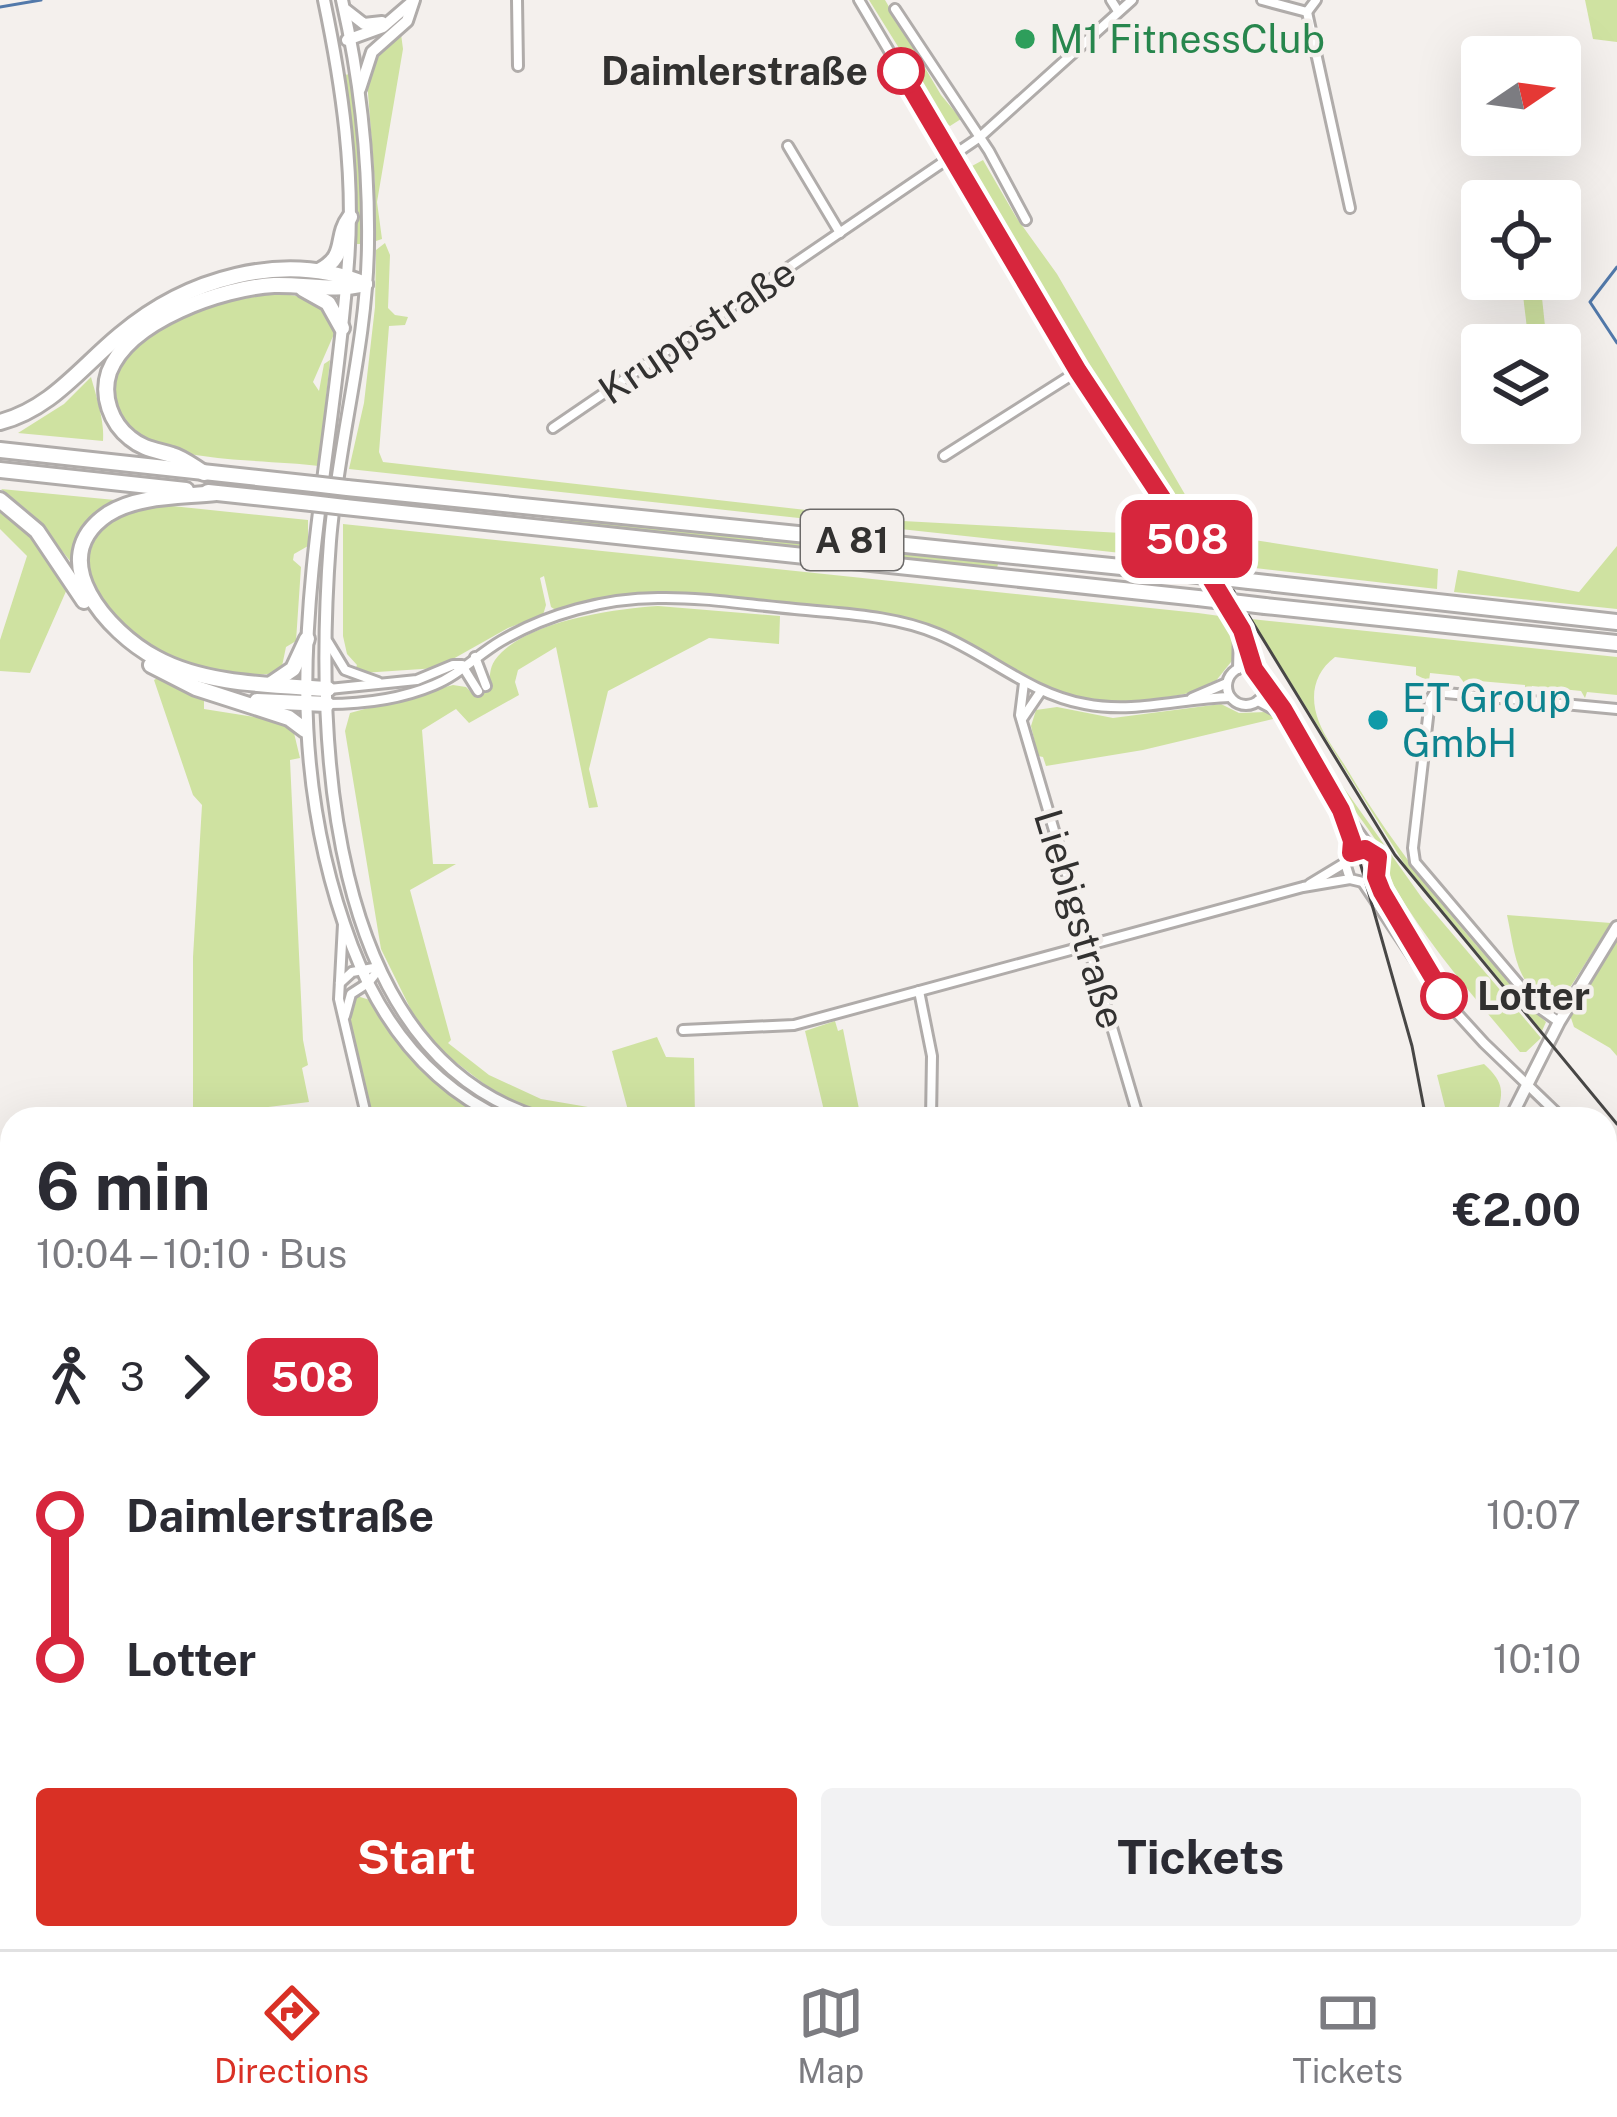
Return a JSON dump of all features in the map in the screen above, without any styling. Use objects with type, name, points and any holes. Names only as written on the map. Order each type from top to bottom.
[{"type":"highway","points":[[319,271],[338,256],[350,217]]},
{"type":"highway","points":[[0,422],[38,406],[123,332],[179,298],[245,272],[319,271],[346,283],[365,284]]},
{"type":"highway","name":"A 81","points":[[204,473],[176,455],[146,448],[119,428],[106,389],[116,357],[153,325],[215,297],[260,286],[346,283]]},
{"type":"highway","points":[[299,287],[328,303],[342,328]]},
{"type":"highway","name":"A 81","points":[[0,450],[1617,622]]},
{"type":"highway","name":"A 81","points":[[0,470],[1617,643]]},
{"type":"highway","name":"A 81","points":[[216,493],[140,502],[109,514],[84,547],[81,576],[100,613],[118,632],[158,659],[304,695]]},
{"type":"highway","points":[[0,500],[37,531],[89,610],[123,647],[172,677],[289,718],[305,730]]},
{"type":"highway","points":[[272,684],[293,669],[307,639]]},
{"type":"highway","points":[[240,700],[327,697]]},
{"type":"main road","points":[[324,0],[348,162],[350,217],[342,328],[316,524],[304,695],[319,833],[343,922],[389,1022],[420,1060],[484,1107]]},
{"type":"main road","points":[[351,44],[397,18],[413,0]]},
{"type":"main road","points":[[358,98],[367,60],[406,21],[413,0]]},
{"type":"main road","points":[[343,3],[364,24],[397,18]]},
{"type":"main road","points":[[343,3],[358,98],[368,247],[356,382],[330,541],[327,697],[338,825],[358,914],[407,1017],[439,1058],[488,1096],[514,1107]]},
{"type":"main road","points":[[333,47],[379,46]]},
{"type":"main road","points":[[1516,1107],[1556,1028],[1617,927]]},
{"type":"street","points":[[517,0],[518,67]]},
{"type":"street","points":[[859,0],[1078,371],[1239,625],[1254,669],[1264,678],[1265,687],[1341,810],[1374,853],[1379,862],[1376,877],[1444,998]]},
{"type":"street","points":[[1111,0],[1118,11]]},
{"type":"street","name":"Kruppstraße","points":[[554,428],[980,137],[1132,0]]},
{"type":"street","points":[[1262,0],[1307,12]]},
{"type":"street","points":[[1316,0],[1307,12],[1349,208]]},
{"type":"street","points":[[895,9],[980,137],[1026,220]]},
{"type":"street","points":[[788,146],[840,233]]},
{"type":"street","points":[[944,457],[1078,371]]},
{"type":"street","points":[[327,697],[385,699],[419,690],[456,674],[475,657],[551,618],[602,604],[670,598],[884,619],[945,637],[1041,692],[1114,708],[1230,697],[1246,706],[1258,701],[1265,687]]},
{"type":"street","points":[[1185,701],[1227,683],[1238,669],[1239,625]]},
{"type":"street","points":[[327,639],[345,670],[385,685]]},
{"type":"street","points":[[327,697],[433,676],[453,665],[462,665],[482,688],[475,657]]},
{"type":"street","points":[[1238,669],[1254,669]]},
{"type":"street","name":"Liebigstraße","points":[[1024,683],[1022,719],[1136,1107]]},
{"type":"street","points":[[1227,683],[1230,697]]},
{"type":"street","points":[[1022,719],[1041,692]]},
{"type":"street","points":[[1556,1028],[1415,862],[1412,848],[1430,700],[1435,692],[1464,693],[1617,709]]},
{"type":"street","points":[[1258,701],[1286,716]]},
{"type":"street","points":[[1303,887],[1345,863],[1351,853],[1352,841],[1341,810]]},
{"type":"street","points":[[1351,853],[1365,849],[1374,853]]},
{"type":"street","points":[[1345,863],[1350,879]]},
{"type":"street","points":[[1364,884],[1376,877]]},
{"type":"street","points":[[683,1030],[794,1024],[1303,887],[1350,879],[1364,884],[1444,998],[1551,1107]]},
{"type":"street","points":[[343,922],[340,984],[344,1019],[365,1107]]},
{"type":"street","points":[[340,984],[361,968],[381,967]]},
{"type":"street","points":[[344,1019],[351,994],[381,967]]},
{"type":"street","points":[[920,992],[932,1056],[931,1107]]},
{"type":"green space","points":[[869,0],[885,0],[941,95],[961,119],[950,126],[945,122]]},
{"type":"green space","points":[[1585,0],[1617,0],[1617,42],[1593,39]]},
{"type":"green space","points":[[401,34],[403,49],[377,202],[382,239],[373,242],[375,184],[367,80],[370,61]]},
{"type":"green space","points":[[350,74],[359,143],[362,244],[355,244],[356,173],[344,75]]},
{"type":"green space","points":[[983,160],[1057,274],[1212,541],[1254,540],[1438,569],[1437,589],[1212,563],[1081,358],[972,166]]},
{"type":"green space","points":[[385,243],[390,255],[388,308],[408,317],[405,325],[389,326],[379,452],[383,462],[903,521],[1177,536],[1194,561],[349,469],[364,403],[376,250]]},
{"type":"green space","points":[[279,294],[315,303],[334,334],[313,382],[319,391],[324,364],[330,360],[319,466],[184,453],[145,441],[127,427],[116,407],[114,381],[125,358],[144,339],[198,311]]},
{"type":"green space","points":[[1524,300],[1542,300],[1545,324],[1526,324]]},
{"type":"green space","points":[[91,377],[103,441],[18,433],[64,404]]},
{"type":"green space","points":[[1,489],[115,500],[82,531],[71,562],[33,515]]},
{"type":"green space","points":[[0,500],[21,515],[71,580],[30,673],[0,671],[0,640],[27,556],[0,529]]},
{"type":"green space","points":[[162,505],[308,520],[308,546],[294,554],[293,560],[301,567],[296,641],[286,647],[281,671],[241,674],[176,661],[135,640],[112,619],[89,572],[91,550],[103,530],[126,514]]},
{"type":"green space","points":[[562,518],[998,564],[997,568],[561,522]]},
{"type":"green space","points":[[343,524],[1227,617],[1235,657],[1209,688],[1163,698],[1094,699],[1049,687],[920,621],[680,592],[623,595],[557,611],[551,607],[544,576],[540,578],[546,605],[543,615],[508,628],[437,668],[362,673],[355,670],[343,636]]},
{"type":"green space","points":[[1617,546],[1617,609],[1454,592],[1458,570],[1579,592]]},
{"type":"green space","points":[[658,606],[780,616],[779,644],[709,638],[608,691],[589,769],[598,807],[589,808],[556,647],[518,670],[519,695],[469,723],[456,709],[422,730],[433,864],[456,864],[410,890],[451,1040],[448,1043],[489,1075],[541,1099],[588,1107],[529,1107],[496,1093],[441,1051],[416,1020],[381,949],[345,731],[350,713],[453,685],[466,687],[474,695],[489,686],[493,663],[508,647],[547,627],[594,614]]},
{"type":"green space","points":[[1251,619],[1617,657],[1617,695],[1587,692],[1585,698],[1581,691],[1532,686],[1531,692],[1525,692],[1525,685],[1479,681],[1477,687],[1465,684],[1459,676],[1430,673],[1429,681],[1416,675],[1416,667],[1335,657],[1315,686],[1314,703],[1322,728],[1368,803],[1439,901],[1546,1022],[1542,1031],[1405,865]]},
{"type":"green space","points":[[159,677],[204,699],[204,709],[285,722],[294,733],[300,758],[290,760],[308,1065],[302,1068],[309,1102],[193,1107],[193,957],[202,805],[193,795],[154,680]]},
{"type":"green space","points":[[1221,704],[1239,713],[1266,712],[1277,718],[1143,750],[1046,766],[1038,756],[1031,726],[1036,710],[1057,707],[1113,718]]},
{"type":"green space","points":[[1334,774],[1422,898],[1541,1038],[1526,1052],[1520,1052],[1424,932],[1393,884],[1384,853]]},
{"type":"green space","points":[[1507,915],[1611,923],[1557,1008],[1525,980]]},
{"type":"green space","points":[[1617,939],[1617,1056],[1574,1027],[1569,1012]]},
{"type":"green space","points":[[357,996],[370,1000],[408,1052],[470,1107],[369,1107],[350,1026],[351,1001]]},
{"type":"green space","points":[[835,1021],[838,1031],[843,1029],[859,1107],[823,1107],[805,1031]]},
{"type":"green space","points":[[657,1037],[666,1057],[694,1058],[695,1107],[627,1107],[612,1051]]},
{"type":"green space","points":[[1484,1064],[1501,1089],[1499,1107],[1445,1107],[1437,1075]]},
{"type":"waterway","points":[[0,7],[41,0]]},
{"type":"waterway","points":[[1617,267],[1590,302],[1617,343]]},
{"type":"railway","points":[[1198,533],[1395,855],[1603,1107]]},
{"type":"railway","points":[[1339,788],[1412,1046],[1424,1107]]},
{"type":"bus line","name":"508","points":[[901,71],[1078,371],[1242,630],[1254,669],[1283,709],[1341,810],[1350,831],[1351,853],[1365,849],[1378,857],[1376,877],[1382,892],[1444,996]]},
{"type":"place","name":"M1 FitnessClub","points":[[1025,39]]},
{"type":"place","name":"Daimlerstraße","points":[[901,71]]},
{"type":"place","name":"ET Group GmbH","points":[[1378,720]]},
{"type":"place","name":"Lotter","points":[[1444,996]]}]
